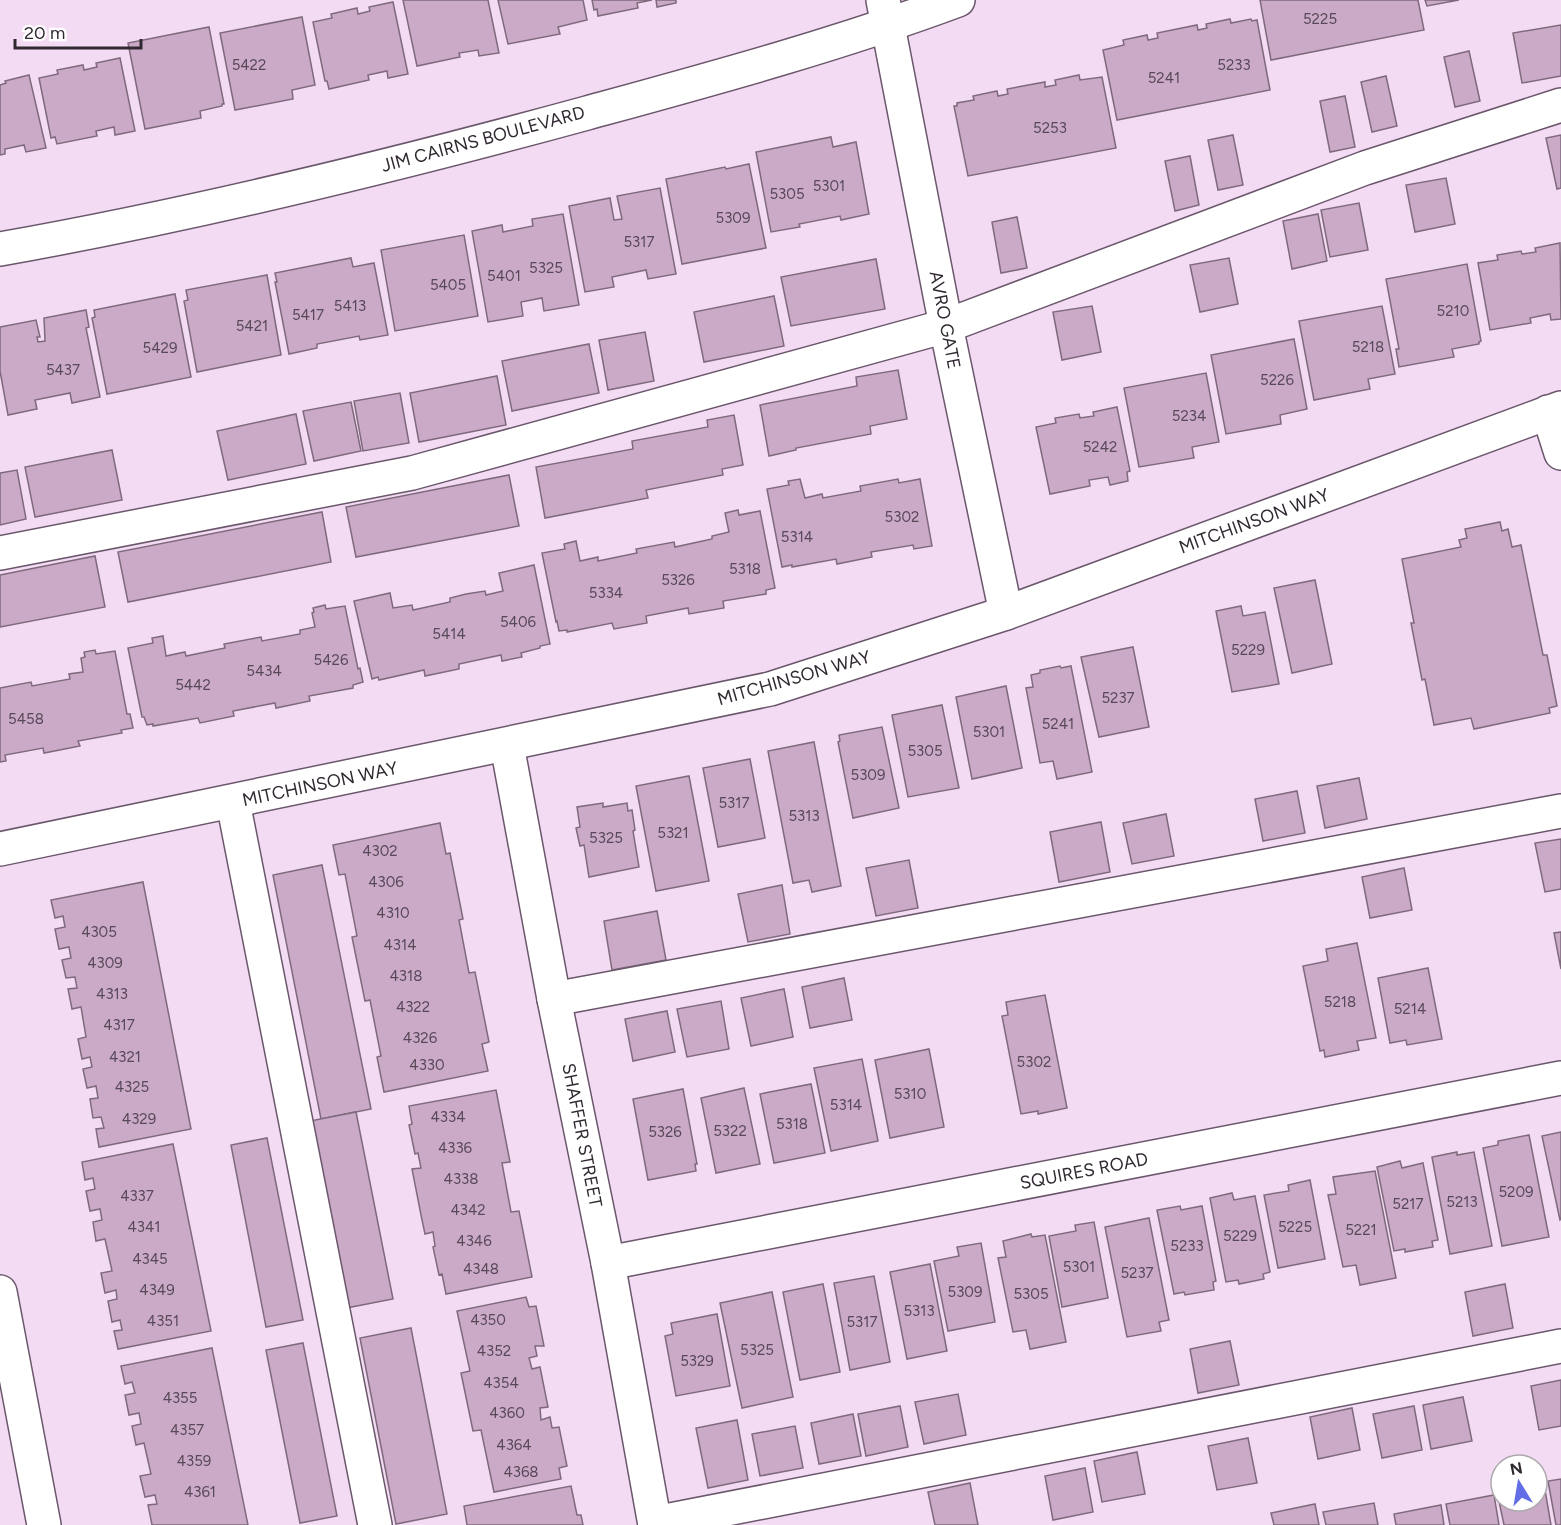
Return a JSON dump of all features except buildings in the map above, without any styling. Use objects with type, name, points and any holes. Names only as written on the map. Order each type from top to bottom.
[{"type":"street","name":"JIM CAIRNS BOULEVARD","points":[[0,249],[109,230],[452,149],[686,86],[886,13],[958,0]]},
{"type":"street","name":"AVRO GATE","points":[[886,13],[946,326],[1006,614]]},
{"type":"street","points":[[0,553],[412,473],[946,326],[1365,168],[1561,105]]},
{"type":"street","points":[[1554,410],[1561,453]]},
{"type":"street","name":"MITCHINSON WAY","points":[[0,849],[770,689],[1006,614],[1554,410]]},
{"type":"street","name":"SHAFFER STREET","points":[[507,745],[554,999],[608,1263],[655,1524]]},
{"type":"street","points":[[233,802],[375,1525]]},
{"type":"street","points":[[554,999],[1561,811]]},
{"type":"street","name":"SQUIRES ROAD","points":[[608,1263],[1561,1078]]},
{"type":"street","points":[[0,1292],[44,1525]]},
{"type":"street","points":[[655,1524],[1561,1346]]}]
